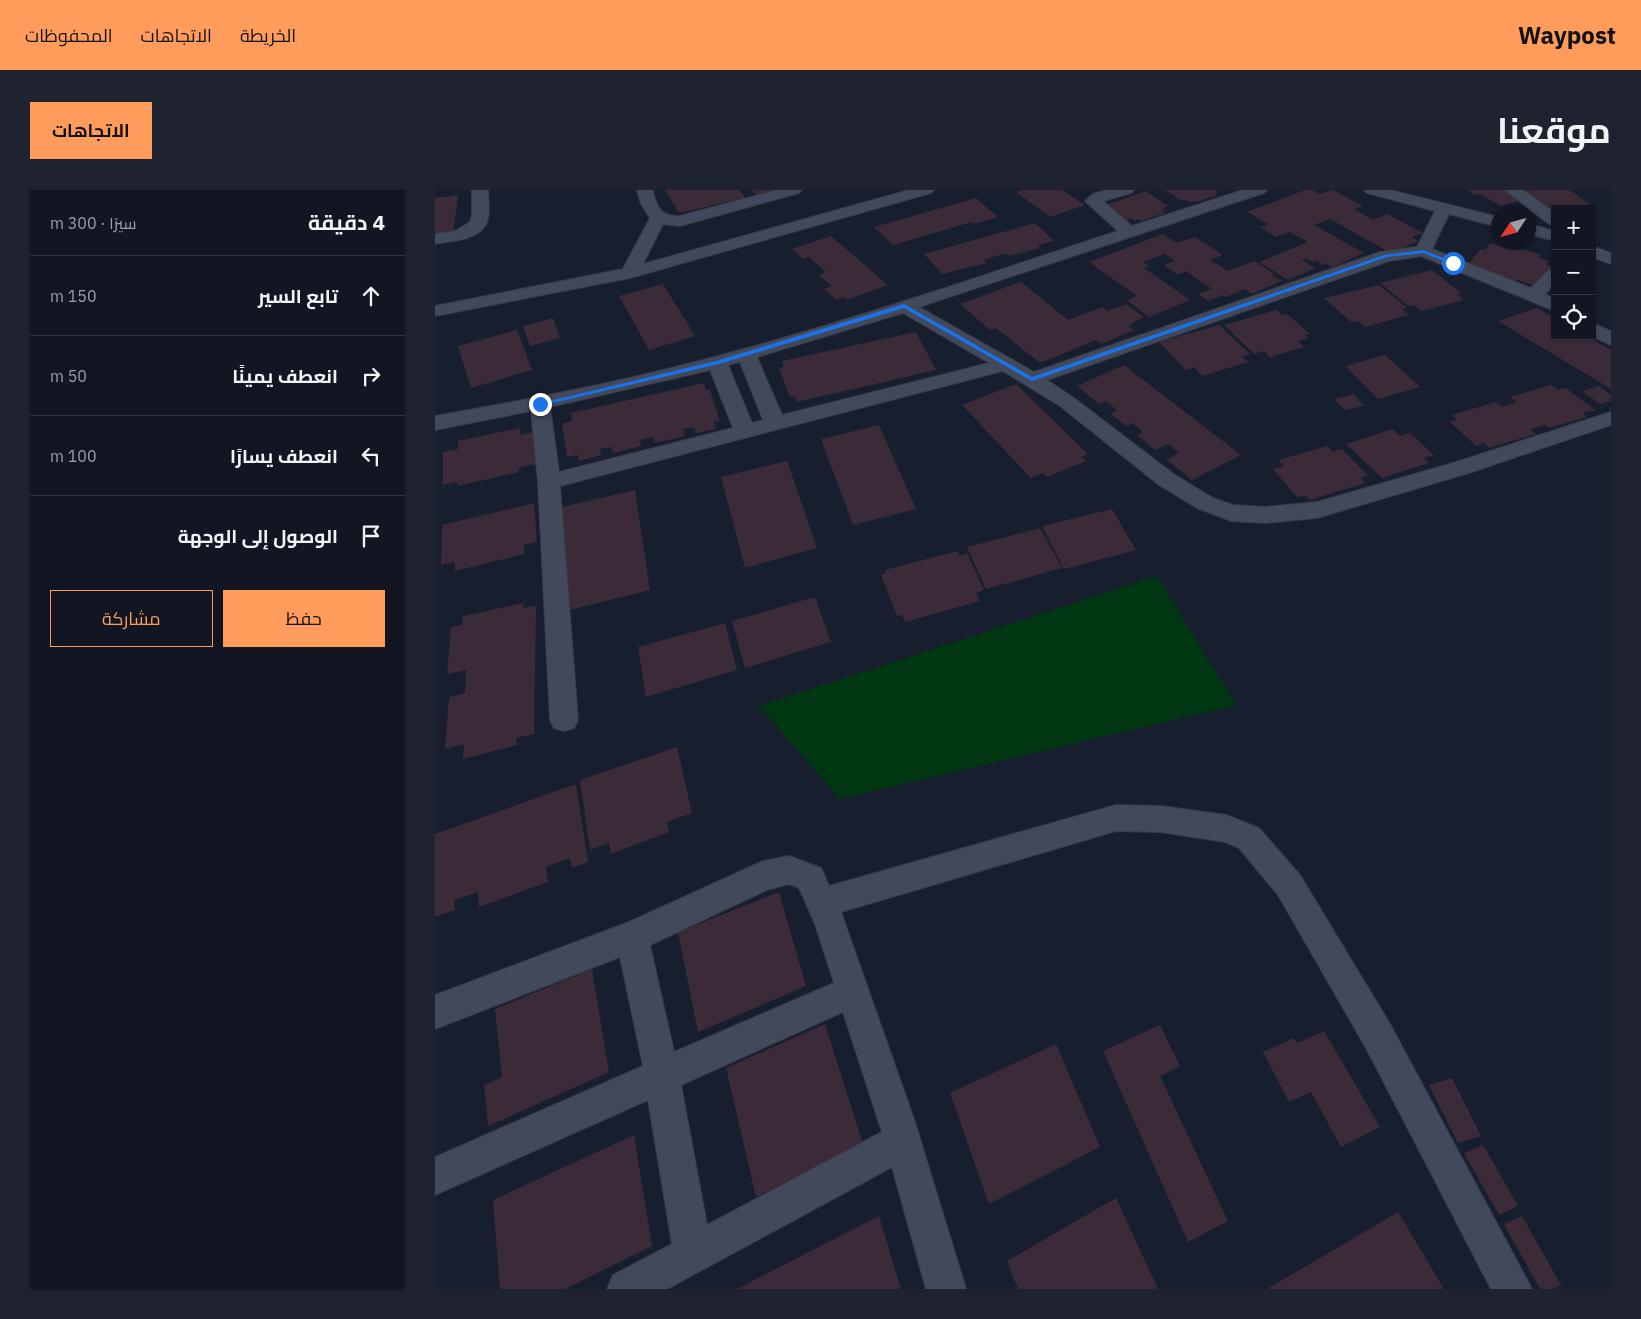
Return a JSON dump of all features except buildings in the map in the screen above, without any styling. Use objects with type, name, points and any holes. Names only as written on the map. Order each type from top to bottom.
[{"type":"street","points":[[435,239],[457,235],[476,226],[480,220],[480,190]]},
{"type":"street","points":[[645,190],[653,213],[657,218],[666,222],[794,190]]},
{"type":"street","points":[[435,312],[630,273],[926,190]]},
{"type":"street","points":[[1125,190],[1098,197],[1093,201],[1129,232]]},
{"type":"street","points":[[435,423],[540,404],[746,354],[904,306],[1259,190]]},
{"type":"street","points":[[1372,190],[1491,220]]},
{"type":"street","points":[[1513,190],[1551,218]]},
{"type":"street","points":[[1423,251],[1444,209]]},
{"type":"street","points":[[630,273],[657,218]]},
{"type":"street","points":[[1536,231],[1551,235]]},
{"type":"street","points":[[1596,245],[1611,247]]},
{"type":"street","points":[[1032,379],[1386,256],[1423,251],[1534,295],[1551,304]]},
{"type":"street","points":[[1596,253],[1611,259]]},
{"type":"street","points":[[1534,295],[1551,278]]},
{"type":"street","points":[[904,306],[1003,365],[1032,379],[1067,402],[1167,480],[1205,503],[1231,513],[1265,515],[1317,510],[1461,468],[1611,418]]},
{"type":"street","points":[[1596,330],[1611,339]]},
{"type":"street","points":[[746,354],[775,424]]},
{"type":"street","points":[[717,362],[745,431]]},
{"type":"street","points":[[549,482],[1003,365]]},
{"type":"street","points":[[540,404],[549,482],[564,720]]},
{"type":"street","points":[[822,903],[1116,818],[1161,819],[1226,829],[1249,838],[1289,885],[1378,1036],[1512,1289]]},
{"type":"street","points":[[435,1012],[632,937],[685,914],[763,876],[789,870],[800,872],[809,878],[822,903],[853,991],[903,1141],[946,1289]]},
{"type":"street","points":[[632,937],[662,1076],[693,1254]]},
{"type":"street","points":[[435,1176],[853,991]]},
{"type":"street","points":[[627,1289],[903,1141]]},
{"type":"green space","points":[[1157,576],[1236,705],[840,799],[759,706]]},
{"type":"route","points":[[540,404],[653,379],[717,362],[904,306],[1003,365],[1032,379],[1386,256],[1423,251],[1453,263]]}]
